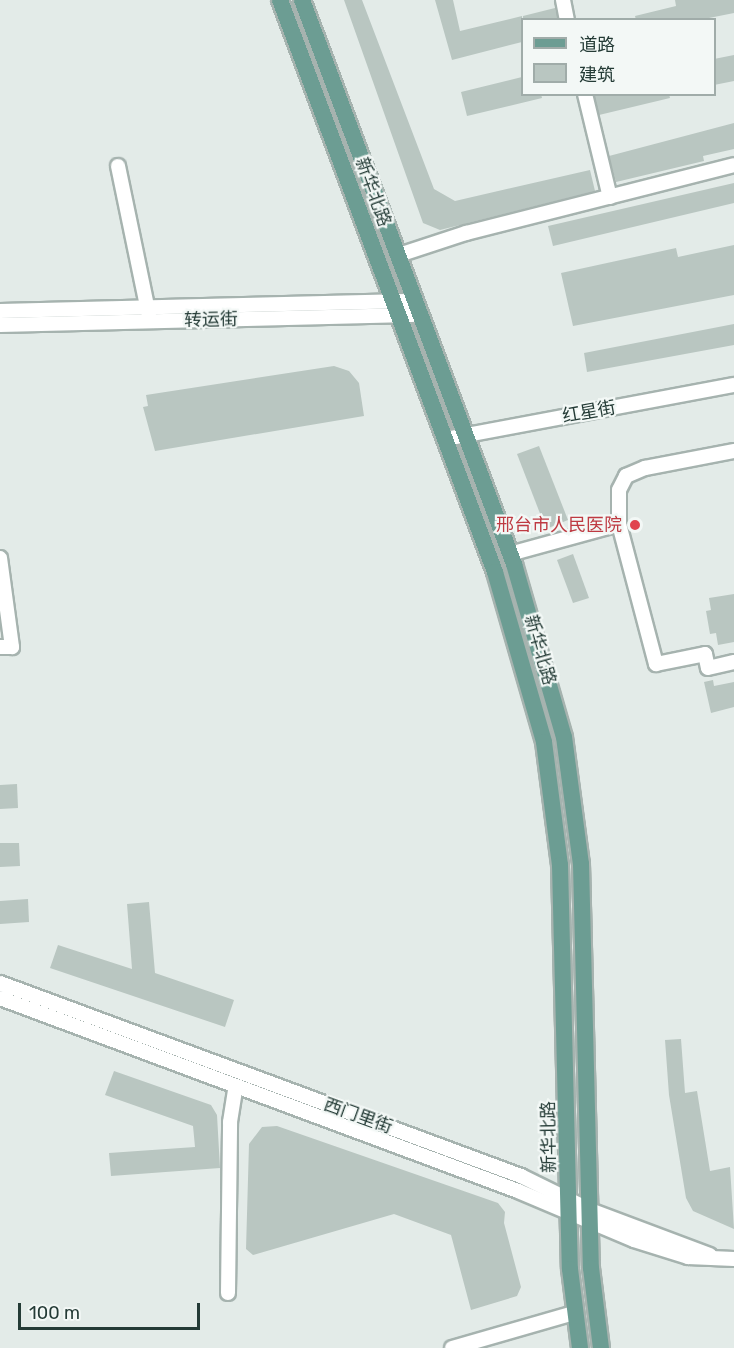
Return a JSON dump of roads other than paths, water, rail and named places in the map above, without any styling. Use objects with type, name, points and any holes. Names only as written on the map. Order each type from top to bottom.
[{"type":"main road","name":"新华北路","points":[[280,0],[513,625],[551,783],[560,865],[569,1206],[574,1313],[580,1348]]},
{"type":"main road","name":"新华北路","points":[[302,0],[510,554],[559,714],[579,830],[592,1292],[601,1348]]},
{"type":"street","points":[[563,0],[567,18]]},
{"type":"street","points":[[585,96],[610,197]]},
{"type":"street","points":[[399,255],[734,165]]},
{"type":"street","points":[[118,166],[148,314]]},
{"type":"street","name":"转运街","points":[[0,311],[148,314],[419,308]]},
{"type":"street","name":"转运街","points":[[0,325],[148,314]]},
{"type":"street","name":"红星街","points":[[445,439],[734,385]]},
{"type":"street","points":[[734,451],[645,468],[626,476],[619,490],[619,524],[657,664],[705,654],[708,668],[734,662]]},
{"type":"street","points":[[510,554],[619,524]]},
{"type":"street","points":[[0,558],[12,647],[0,647]]},
{"type":"street","name":"西门里街","points":[[0,983],[521,1176],[569,1206],[682,1255],[734,1259]]},
{"type":"street","points":[[0,998],[569,1206]]},
{"type":"street","points":[[228,1293],[230,1122],[236,1086]]},
{"type":"street","points":[[452,1348],[574,1313]]},
{"type":"place","name":"邢台市人民医院","points":[[635,525]]}]
